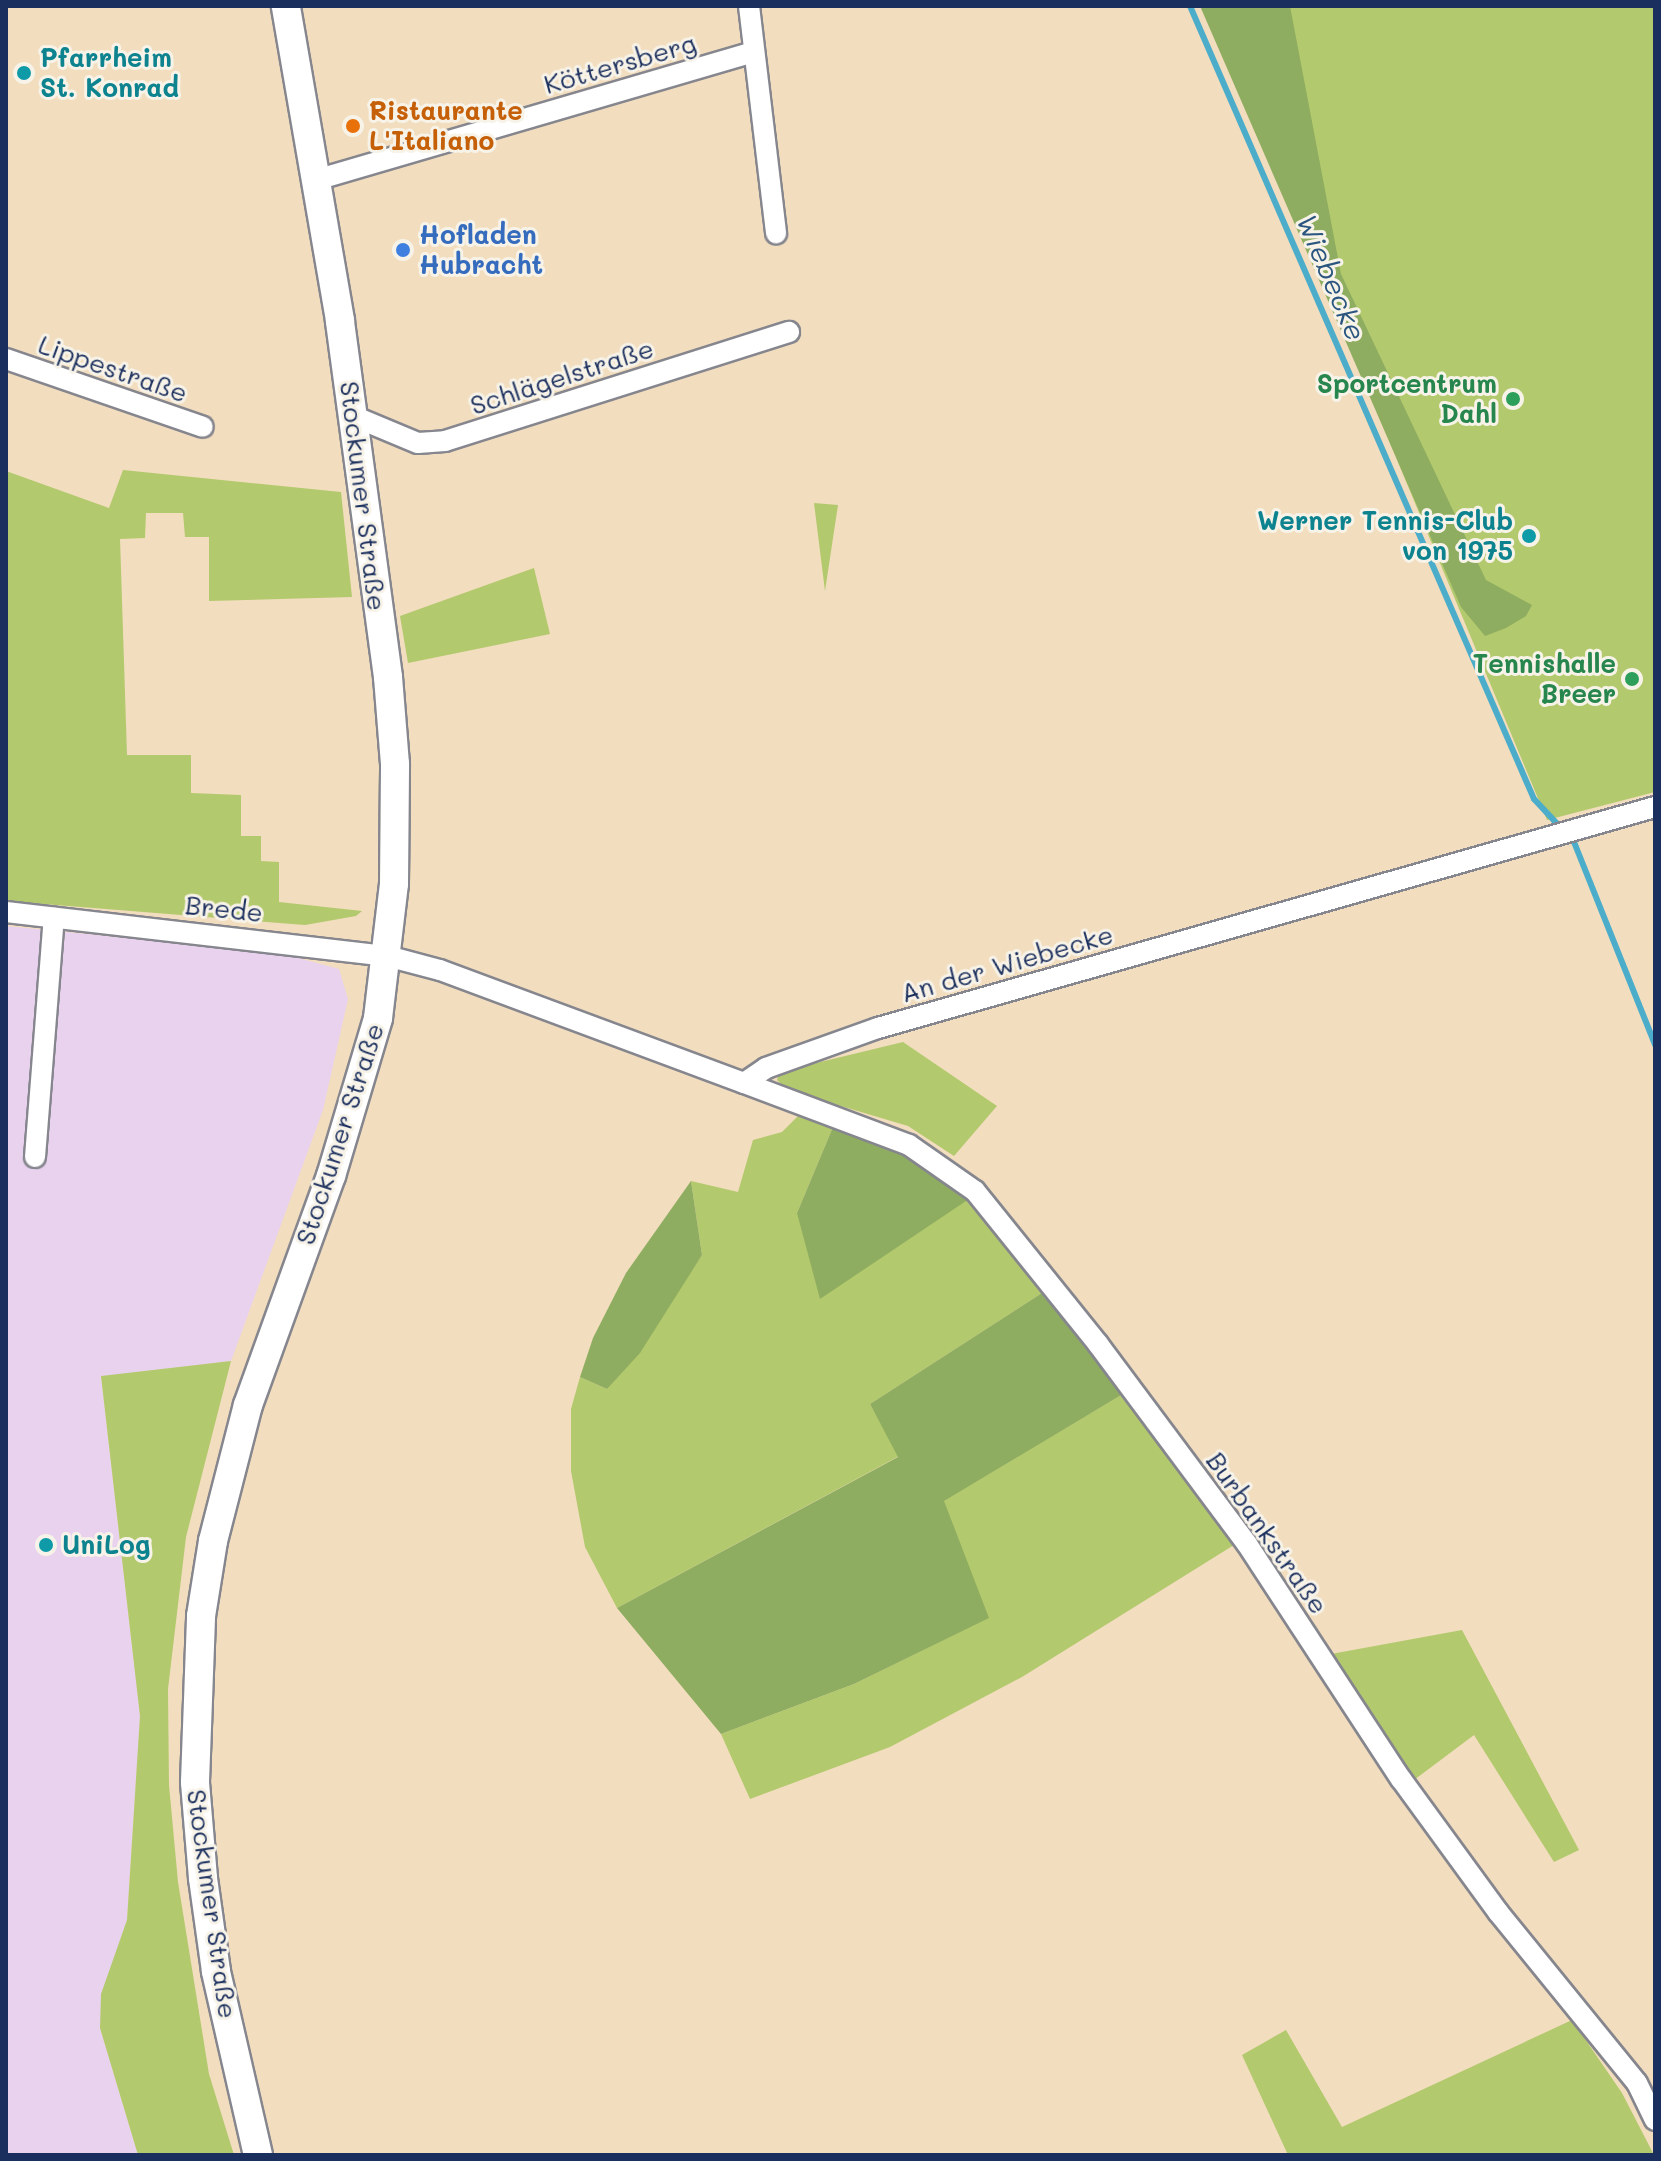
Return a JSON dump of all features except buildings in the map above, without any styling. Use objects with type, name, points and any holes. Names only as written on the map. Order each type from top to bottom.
[{"type":"main road","name":"Stockumer Straße","points":[[258,2155],[216,1971],[203,1878],[195,1782],[201,1616],[231,1463],[356,1097],[378,1018],[394,884],[395,764],[353,416],[319,179],[286,6]]},
{"type":"street","points":[[749,6],[776,233]]},
{"type":"street","name":"Köttersberg","points":[[319,179],[753,52]]},
{"type":"street","name":"Schlägelstraße","points":[[353,416],[418,443],[445,441],[789,332]]},
{"type":"street","name":"Lippestraße","points":[[6,359],[203,427]]},
{"type":"street","name":"An der Wiebecke","points":[[744,1083],[766,1068],[878,1028],[1655,807]]},
{"type":"street","name":"Brede","points":[[6,912],[387,956]]},
{"type":"street","points":[[35,1157],[54,918]]},
{"type":"street","points":[[387,956],[440,970],[744,1083]]},
{"type":"street","name":"Burbankstraße","points":[[744,1083],[909,1145],[975,1191],[1237,1532],[1401,1779],[1498,1912],[1637,2083],[1655,2120]]},
{"type":"shaded area","points":[[6,926],[280,953],[339,969],[348,999],[323,1110],[231,1361],[101,1377],[140,1716],[127,1920],[111,1968],[100,2028],[138,2155],[6,2155]]},
{"type":"green space","points":[[1200,6],[1290,6],[1341,274],[1486,580],[1532,605],[1526,616],[1506,628],[1485,636],[1461,607]]},
{"type":"green space","name":"Sportcentrum Dahl","points":[[1208,6],[1655,6],[1655,792],[1547,820]]},
{"type":"green space","points":[[123,470],[341,492],[352,597],[209,601],[209,537],[185,537],[183,513],[146,513],[145,538],[120,539],[127,755],[191,755],[191,793],[241,795],[241,836],[261,836],[261,861],[279,862],[279,902],[362,911],[356,916],[305,925],[6,901],[6,471],[109,508]]},
{"type":"green space","points":[[814,503],[838,505],[825,591]]},
{"type":"green space","points":[[534,568],[550,634],[408,663],[400,616]]},
{"type":"green space","points":[[903,1042],[997,1106],[954,1156],[908,1126],[787,1090],[777,1080],[779,1072]]},
{"type":"green space","points":[[798,1116],[833,1127],[797,1213],[969,1199],[1042,1293],[870,1404],[899,1456],[617,1608],[585,1547],[571,1471],[571,1409],[580,1377],[607,1389],[702,1255],[691,1181],[738,1192],[753,1140],[782,1132]]},
{"type":"green space","points":[[833,1127],[908,1155],[969,1199],[820,1299],[797,1213]]},
{"type":"green space","points":[[691,1181],[702,1255],[640,1353],[607,1389],[580,1377],[593,1338],[626,1273]]},
{"type":"green space","points":[[1042,1293],[1123,1394],[944,1501],[989,1618],[854,1684],[721,1734],[617,1608],[898,1457],[870,1404]]},
{"type":"green space","points":[[231,1361],[186,1537],[168,1689],[169,1785],[178,1882],[209,2074],[234,2155],[138,2155],[100,2028],[101,1994],[127,1920],[140,1716],[101,1376]]},
{"type":"green space","points":[[1123,1394],[1234,1545],[1022,1677],[890,1747],[750,1799],[721,1734],[854,1684],[988,1618],[943,1501]]},
{"type":"green space","points":[[1462,1630],[1579,1850],[1554,1862],[1474,1735],[1414,1780],[1331,1654]]},
{"type":"green space","points":[[1572,2020],[1622,2093],[1654,2155],[1288,2155],[1242,2055],[1286,2030],[1342,2127]]},
{"type":"waterway","name":"Wiebecke","points":[[1190,6],[1534,799],[1556,823]]},
{"type":"waterway","name":"Wiebecke","points":[[1574,842],[1655,1045]]},
{"type":"place","name":"Pfarrheim St. Konrad","points":[[24,73]]},
{"type":"place","name":"Ristaurante L'Italiano","points":[[353,126]]},
{"type":"place","name":"Hofladen Hubracht","points":[[403,250]]},
{"type":"place","name":"Sportcentrum Dahl","points":[[1513,399]]},
{"type":"place","name":"Werner Tennis-Club von 1975","points":[[1529,536]]},
{"type":"place","name":"Tennishalle Breer","points":[[1632,679]]},
{"type":"place","name":"UniLog","points":[[46,1545]]}]
